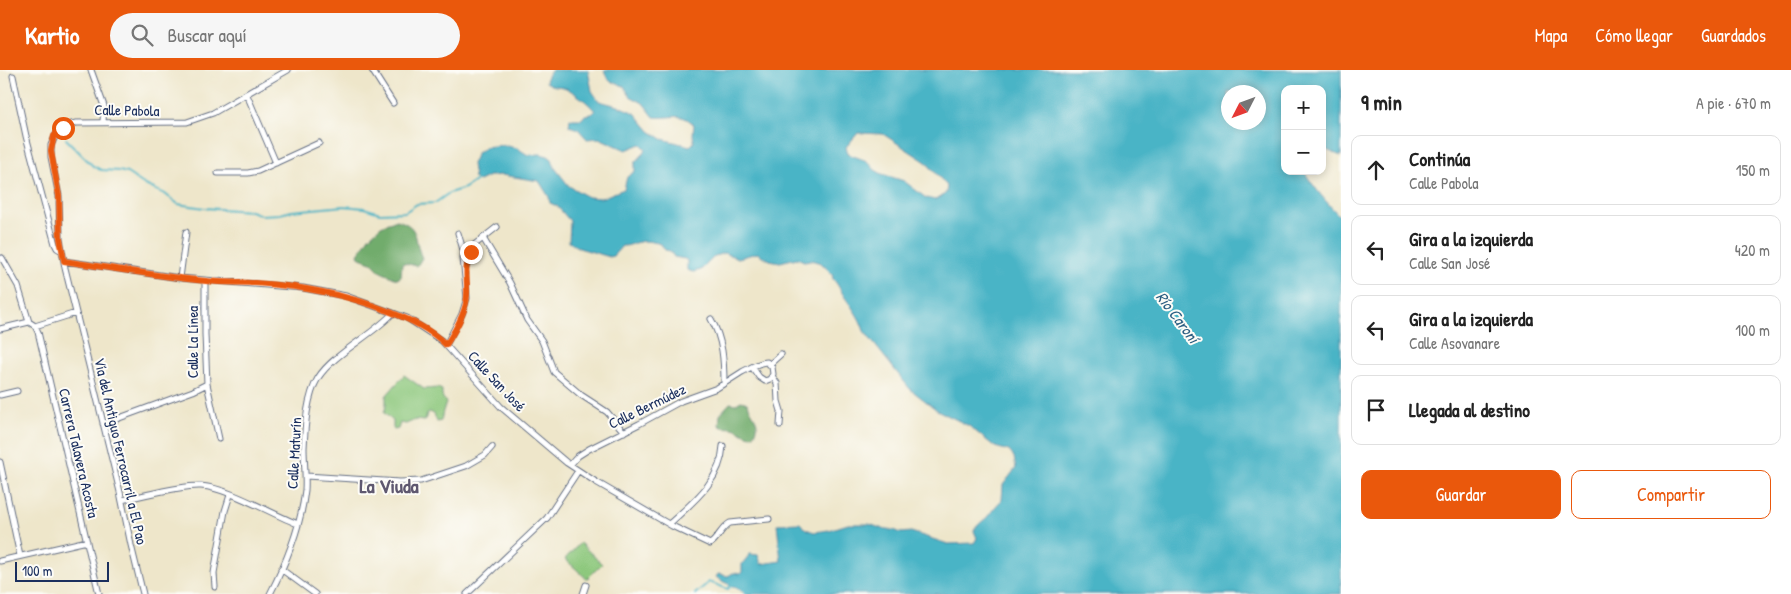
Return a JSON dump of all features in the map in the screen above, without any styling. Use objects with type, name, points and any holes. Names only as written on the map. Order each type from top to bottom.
[{"type":"street","points":[[91,70],[104,106],[103,122]]},
{"type":"street","name":"Calle Pabola","points":[[64,261],[59,196],[51,157],[52,140],[57,133],[72,124],[187,122],[213,113],[288,70]]},
{"type":"street","points":[[372,70],[393,103]]},
{"type":"street","points":[[13,76],[26,136],[55,244],[62,251]]},
{"type":"street","points":[[247,95],[276,162]]},
{"type":"street","points":[[218,172],[248,173],[262,170],[319,143]]},
{"type":"street","points":[[464,253],[497,227]]},
{"type":"street","points":[[180,278],[186,232]]},
{"type":"street","points":[[446,345],[462,314],[467,298],[464,253],[458,233]]},
{"type":"street","points":[[465,272],[468,258],[481,240]]},
{"type":"street","points":[[481,240],[510,282],[527,320],[542,341],[554,372],[607,412],[624,432]]},
{"type":"street","points":[[2,258],[18,286],[29,322],[35,326],[76,314]]},
{"type":"street","name":"Calle San José","points":[[64,261],[205,281],[303,288],[346,296],[393,313],[417,324],[438,338],[501,406],[549,449],[578,471],[669,524],[706,544],[710,544],[714,542],[726,525],[730,523],[769,519]]},
{"type":"street","name":"Vía del Antiguo Ferrocarril a El Pao","points":[[64,261],[143,594]]},
{"type":"street","name":"Calle La Línea","points":[[104,424],[207,384],[204,334],[205,281]]},
{"type":"street","name":"Calle Maturín","points":[[270,594],[291,548],[302,506],[306,476],[304,446],[316,381],[332,363],[393,313]]},
{"type":"street","points":[[711,319],[721,346],[724,384]]},
{"type":"street","points":[[0,329],[29,322]]},
{"type":"street","name":"Carrera Talavera Acosta","points":[[35,326],[99,594]]},
{"type":"street","name":"Calle Bermúdez","points":[[570,465],[582,453],[681,401],[712,391],[752,367],[767,363],[781,354]]},
{"type":"street","points":[[752,367],[762,380],[768,381],[774,370],[767,363]]},
{"type":"street","points":[[772,376],[777,383],[778,401],[781,411],[780,426]]},
{"type":"street","points":[[207,384],[219,440]]},
{"type":"street","points":[[0,395],[18,391]]},
{"type":"street","points":[[669,524],[694,502],[707,487],[720,464],[723,446]]},
{"type":"street","points":[[306,476],[400,482],[421,480],[466,466],[485,455],[492,447]]},
{"type":"street","points":[[0,462],[20,556]]},
{"type":"street","points":[[467,594],[547,518],[578,471]]},
{"type":"street","points":[[122,500],[196,486],[230,495],[298,524]]},
{"type":"street","points":[[215,587],[214,573],[225,511],[230,495]]},
{"type":"street","points":[[0,561],[87,541]]},
{"type":"street","points":[[281,569],[316,594]]},
{"type":"street","points":[[583,594],[586,585]]},
{"type":"green space","points":[[397,220],[410,226],[413,230],[422,258],[417,266],[402,264],[401,277],[397,279],[381,272],[371,262],[360,258],[358,254],[369,237],[381,226]]},
{"type":"green space","points":[[404,375],[424,389],[438,388],[442,390],[442,396],[446,403],[441,421],[437,422],[434,414],[430,412],[424,421],[415,420],[406,424],[400,423],[398,429],[394,430],[393,421],[384,413],[386,396]]},
{"type":"green space","points":[[741,401],[748,404],[756,420],[757,427],[753,436],[719,425],[720,414],[730,403],[736,404]]},
{"type":"green space","points":[[580,543],[602,564],[587,579],[565,559]]},
{"type":"water","name":"Río Caroní","points":[[552,70],[588,70],[592,91],[599,101],[635,113],[650,131],[662,139],[690,146],[694,142],[694,125],[685,118],[676,116],[654,117],[643,103],[630,96],[624,86],[611,81],[606,76],[604,70],[1341,70],[1341,156],[1326,150],[1326,85],[1281,85],[1281,175],[1307,175],[1321,195],[1341,217],[1341,594],[746,594],[720,580],[716,577],[718,574],[728,576],[733,573],[740,574],[742,572],[742,564],[750,554],[758,555],[761,564],[781,561],[777,524],[800,523],[806,529],[814,532],[848,524],[869,524],[901,533],[911,532],[948,544],[974,543],[977,538],[975,529],[1002,500],[1003,485],[1016,468],[1014,457],[1009,451],[995,447],[969,426],[937,410],[910,389],[864,331],[858,317],[833,279],[832,274],[821,263],[811,260],[804,261],[797,258],[780,262],[770,260],[757,253],[738,258],[724,253],[715,256],[701,270],[693,272],[687,270],[687,261],[685,259],[674,257],[661,244],[647,241],[622,246],[610,257],[579,248],[569,242],[570,221],[557,206],[550,203],[549,197],[539,181],[502,175],[489,176],[479,181],[474,178],[472,164],[477,153],[485,147],[502,145],[517,148],[528,155],[540,154],[548,156],[552,159],[555,168],[569,186],[588,197],[601,198],[624,189],[627,177],[635,171],[635,163],[646,149],[641,144],[626,150],[599,138],[587,139],[578,129],[569,126],[570,119],[582,119],[585,115],[592,114],[595,111],[585,101],[564,87],[546,82],[547,76]],"holes":[[[858,133],[883,134],[926,162],[947,186],[946,193],[935,200],[926,198],[904,181],[882,174],[875,170],[867,161],[848,154],[846,147]]]},
{"type":"waterway","points":[[66,139],[93,166],[101,170],[127,173],[145,185],[165,194],[178,204],[251,211],[261,215],[344,206],[364,208],[380,213],[405,212],[417,204],[435,203],[449,193],[465,188],[478,179]]},
{"type":"waterway","points":[[695,594],[709,582],[728,589],[732,585]]},
{"type":"district","name":"La Viuda","points":[[389,485]]},
{"type":"route","points":[[63,128],[52,140],[51,157],[59,196],[60,238],[64,261],[160,276],[288,286],[328,292],[362,301],[407,318],[446,345],[462,314],[467,298],[465,272],[471,252]]}]
